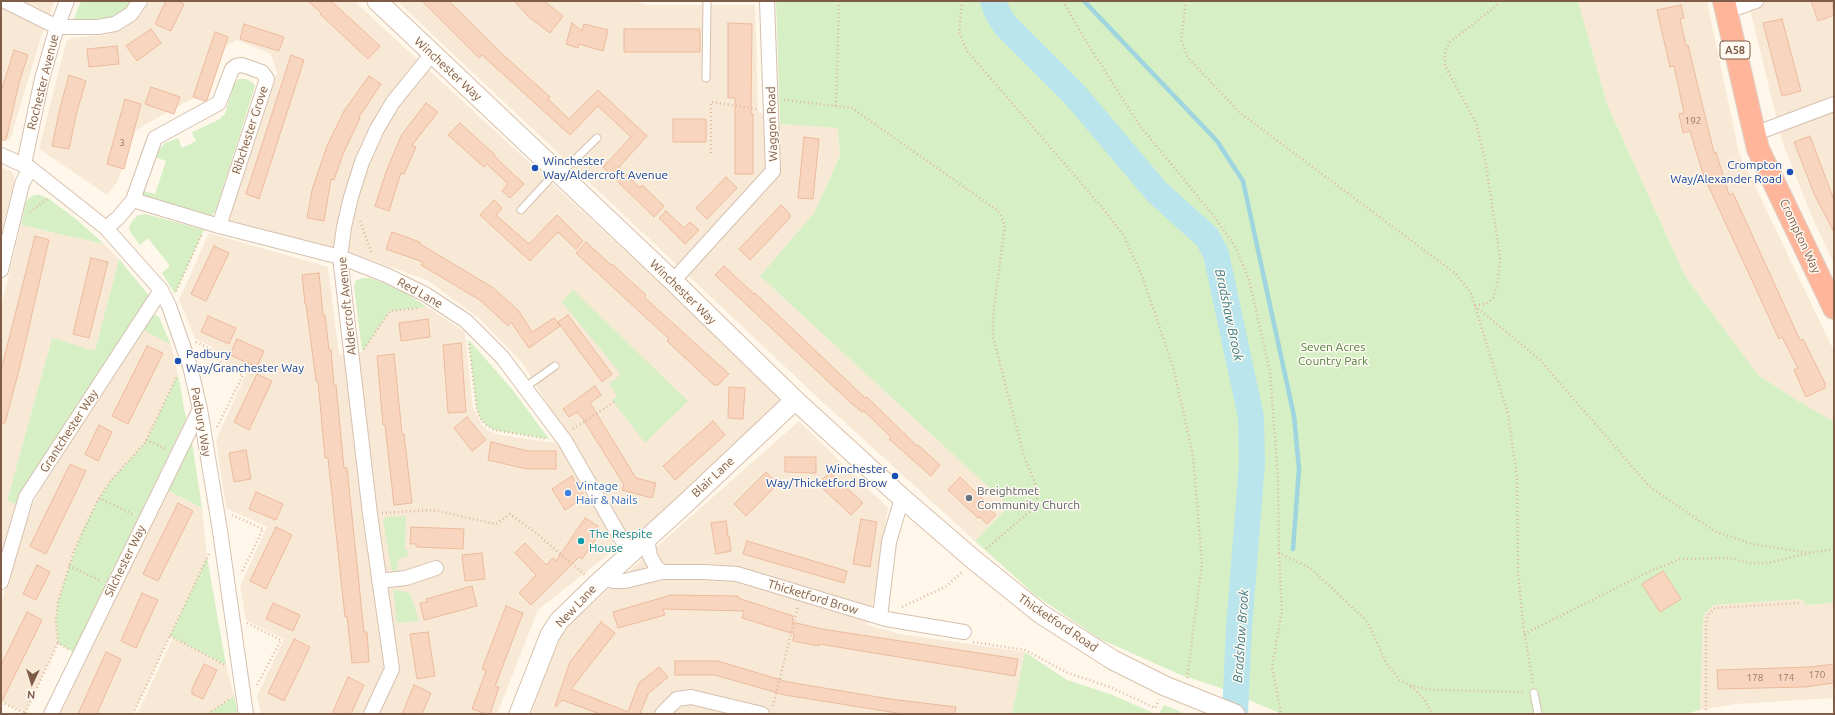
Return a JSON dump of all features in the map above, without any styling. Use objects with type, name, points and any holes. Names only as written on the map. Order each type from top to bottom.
[{"type":"highway","name":"Crompton Way","points":[[1725,7],[1758,149],[1834,308]]},
{"type":"street","points":[[5,1],[57,26],[98,26],[115,24],[131,14],[140,1]]},
{"type":"street","name":"Rochester Avenue","points":[[1,270],[27,166],[42,79],[57,26],[67,1]]},
{"type":"street","name":"Winchester Way","points":[[377,1],[795,400],[902,498]]},
{"type":"street","name":"Waggon Road","points":[[672,281],[773,171],[768,1]]},
{"type":"street","points":[[1725,7],[1756,1]]},
{"type":"street","name":"Aldercroft Avenue","points":[[371,714],[392,669],[370,514],[340,257],[344,227],[351,197],[362,162],[377,129],[394,102],[432,54]]},
{"type":"street","name":"Ribchester Grove","points":[[133,200],[155,138],[219,103],[232,70],[236,66],[242,65],[262,72],[267,79],[213,224]]},
{"type":"street","points":[[1754,134],[1834,104]]},
{"type":"street","points":[[1,155],[27,166]]},
{"type":"street","name":"Padbury Way","points":[[27,166],[106,228],[161,290],[169,306],[187,356],[200,409],[220,531],[246,711]]},
{"type":"street","points":[[106,228],[118,218],[133,200]]},
{"type":"street","name":"Red Lane","points":[[133,200],[213,224],[340,257],[378,272],[425,294],[466,321],[502,357],[563,439],[630,554]]},
{"type":"street","name":"Grantchester Way","points":[[1,582],[26,497],[161,290]]},
{"type":"street","name":"Blair Lane","points":[[630,554],[795,400]]},
{"type":"street","name":"Silchester Way","points":[[51,714],[78,655],[200,409]]},
{"type":"street","points":[[883,618],[889,542],[902,498]]},
{"type":"street","name":"Thicketford Road","points":[[902,498],[974,560],[1041,614],[1113,660],[1165,686],[1235,714]]},
{"type":"street","points":[[647,539],[650,556],[656,567],[662,572]]},
{"type":"street","name":"New Lane","points":[[523,713],[550,635],[559,621],[599,581],[630,554]]},
{"type":"street","points":[[379,580],[406,578],[436,568]]},
{"type":"street","name":"Thicketford Brow","points":[[599,581],[625,580],[662,572],[737,574],[883,618],[964,632]]},
{"type":"street","points":[[662,714],[677,699],[691,697],[767,710]]},
{"type":"lane","points":[[706,78],[707,1]]},
{"type":"lane","points":[[521,210],[558,173],[597,138]]},
{"type":"lane","points":[[524,388],[555,366]]},
{"type":"lane","points":[[1534,693],[1538,714]]},
{"type":"path","points":[[836,106],[839,1]]},
{"type":"path","points":[[962,1],[959,32],[966,52],[1101,206],[1123,235],[1141,273],[1174,370],[1193,456],[1202,564],[1192,697]]},
{"type":"path","points":[[1063,1],[1084,38],[1140,126],[1213,215],[1235,246],[1249,280],[1270,371],[1278,478],[1278,554],[1282,611],[1272,666],[1281,714]]},
{"type":"path","points":[[1186,1],[1180,39],[1188,58],[1239,112],[1456,274],[1471,293],[1508,414],[1516,477],[1518,571],[1524,634],[1534,693],[1435,690],[1411,686]]},
{"type":"path","points":[[1474,305],[1486,304],[1493,298],[1498,281],[1500,258],[1485,159],[1476,123],[1446,66],[1445,51],[1450,42],[1496,6],[1499,1]]},
{"type":"path","points":[[711,154],[711,102],[836,106],[852,108],[998,211],[1005,225],[993,317],[993,337],[1024,456],[1039,493],[1034,508],[974,560],[947,586],[893,611],[883,618]]},
{"type":"path","points":[[12,225],[58,190]]},
{"type":"path","points":[[351,197],[378,272]]},
{"type":"path","points":[[169,306],[213,224]]},
{"type":"path","points":[[353,366],[390,311],[442,305]]},
{"type":"path","points":[[1474,305],[1539,359],[1649,486],[1714,531],[1752,544],[1809,553]]},
{"type":"path","points":[[466,321],[477,410],[480,418],[486,425],[494,430],[563,439],[614,402]]},
{"type":"path","points":[[180,336],[209,348],[224,367],[242,375],[206,450]]},
{"type":"path","points":[[1,702],[26,713],[58,643],[56,621],[58,602],[69,566],[84,526],[99,498],[111,480],[146,440],[187,356]]},
{"type":"path","points":[[146,440],[177,454]]},
{"type":"path","points":[[99,498],[145,521]]},
{"type":"path","points":[[216,508],[263,529],[229,598]]},
{"type":"path","points":[[370,514],[433,510],[496,524],[510,514],[599,581]]},
{"type":"path","points":[[133,714],[220,531]]},
{"type":"path","points":[[1524,634],[1650,572],[1680,559],[1730,558],[1750,563],[1768,563],[1809,553],[1834,549]]},
{"type":"path","points":[[1278,554],[1310,568],[1365,619],[1386,663],[1400,680],[1411,686],[1425,700],[1432,714]]},
{"type":"path","points":[[69,566],[112,586]]},
{"type":"path","points":[[767,710],[801,594]]},
{"type":"path","points":[[1706,714],[1706,621],[1709,614],[1715,608],[1799,603]]},
{"type":"path","points":[[232,616],[281,640],[246,711]]},
{"type":"path","points":[[964,632],[972,642],[1025,650],[1068,673],[1110,687],[1155,708],[1165,686]]},
{"type":"path","points":[[170,636],[240,673]]},
{"type":"path","points":[[58,643],[78,655]]},
{"type":"path","points":[[208,714],[242,690]]},
{"type":"shaded area","points":[[1,1],[55,1],[42,34],[10,140],[1,137]]},
{"type":"shaded area","points":[[150,1],[354,1],[787,400],[633,544],[523,364],[480,319],[427,280],[349,252],[228,220],[277,73],[271,54],[237,40],[219,49],[207,90],[136,130],[117,182],[107,195],[39,149],[66,42],[71,38],[105,35],[123,29],[139,17]]},
{"type":"shaded area","points":[[397,1],[632,1],[648,5],[755,5],[758,111],[780,124],[838,128],[840,156],[814,213],[760,276],[1009,506],[975,541],[817,397]]},
{"type":"shaded area","points":[[1578,1],[1707,1],[1739,153],[1834,351],[1834,422],[1758,375],[1685,276],[1607,104]]},
{"type":"shaded area","points":[[1748,1],[1834,1],[1834,264],[1809,210],[1782,141]]},
{"type":"shaded area","points":[[1,167],[12,172],[15,178],[1,234]]},
{"type":"shaded area","points":[[21,225],[104,244],[119,259],[95,352],[52,338],[7,501],[17,504],[1,562],[1,307]]},
{"type":"shaded area","points":[[209,233],[328,267],[339,355],[362,352],[390,311],[427,307],[465,332],[473,408],[482,425],[489,431],[500,435],[558,443],[613,538],[613,547],[609,554],[538,610],[497,714],[261,714],[257,696],[284,639],[246,620],[240,586],[267,527],[226,508],[216,440],[246,374],[227,366],[211,346],[195,339],[179,300]]},
{"type":"shaded area","points":[[142,329],[171,345],[178,374],[145,443],[111,480],[97,502],[74,551],[58,602],[56,621],[58,643],[25,713],[1,702],[1,604],[19,542],[35,499]]},
{"type":"shaded area","points":[[799,421],[888,508],[874,599],[867,625],[900,634],[1025,652],[1012,714],[531,714],[559,633]]},
{"type":"shaded area","points":[[167,490],[202,508],[207,557],[133,714],[60,714]]},
{"type":"shaded area","points":[[1802,599],[1805,605],[1834,603],[1834,698],[1735,704],[1700,710],[1703,620],[1705,613],[1714,605]]},
{"type":"shaded area","points":[[173,638],[226,665],[234,696],[208,714],[137,714]]},
{"type":"green space","points":[[81,1],[134,1],[126,12],[112,20],[72,23]]},
{"type":"green space","name":"Seven Acres Country Park","points":[[776,1],[1578,1],[1607,104],[1685,276],[1758,375],[1834,422],[1834,603],[1805,605],[1802,599],[1714,605],[1705,613],[1703,620],[1700,710],[1685,714],[1282,714],[1215,686],[1181,675],[1100,639],[1035,595],[975,541],[1009,506],[760,276],[814,213],[840,156],[838,128],[780,124]]},
{"type":"green space","points":[[239,79],[246,79],[252,82],[255,86],[216,210],[212,215],[205,216],[143,197],[143,191],[155,194],[166,161],[155,157],[157,152],[165,143],[178,138],[182,148],[196,141],[192,132],[218,120],[225,114],[234,84]]},
{"type":"green space","points":[[34,195],[40,195],[48,198],[76,219],[104,244],[21,225],[26,201]]},
{"type":"green space","points":[[146,214],[204,230],[175,294],[162,273],[170,266],[148,238],[140,245],[130,232],[129,227],[132,221],[138,215]]},
{"type":"green space","points":[[119,259],[150,297],[17,504],[7,501],[52,338],[95,351]]},
{"type":"green space","points":[[362,278],[369,278],[384,283],[404,292],[427,307],[390,311],[362,352],[354,286],[355,281]]},
{"type":"green space","points":[[573,290],[688,401],[645,443],[612,400],[617,396],[609,384],[621,374],[562,302]]},
{"type":"green space","points":[[156,315],[159,317],[171,345],[142,329],[152,316]]},
{"type":"green space","points":[[468,339],[512,389],[549,439],[494,430],[486,425],[480,418],[477,410]]},
{"type":"green space","points":[[178,374],[186,419],[73,652],[58,643],[56,621],[58,602],[69,566],[84,527],[97,502],[111,480],[145,443]]},
{"type":"green space","points":[[192,442],[202,508],[167,490]]},
{"type":"green space","points":[[406,516],[405,550],[408,551],[408,556],[398,559],[397,571],[392,571],[383,521],[386,517]]},
{"type":"green space","points":[[207,557],[226,665],[170,636]]},
{"type":"green space","points":[[393,589],[410,593],[419,621],[397,623]]},
{"type":"green space","points":[[1025,652],[1067,680],[1110,694],[1156,714],[1012,714]]},
{"type":"green space","points":[[234,696],[238,714],[208,714]]},
{"type":"green space","points":[[1164,705],[1186,714],[1159,714]]},
{"type":"building","points":[[166,1],[178,1],[184,4],[171,31],[155,24]]},
{"type":"building","points":[[308,1],[331,1],[380,46],[368,59]]},
{"type":"building","points":[[422,1],[449,1],[500,52],[550,97],[548,99],[569,119],[598,90],[647,136],[619,167],[640,188],[642,185],[664,206],[654,217],[603,167],[631,137],[598,106],[570,135],[482,55],[479,58]]},
{"type":"building","points":[[514,1],[544,1],[563,16],[550,33],[530,18]]},
{"type":"building","points":[[1811,1],[1832,1],[1834,15],[1818,21]]},
{"type":"building","points":[[1681,5],[1684,18],[1680,19],[1686,46],[1688,45],[1714,153],[1716,152],[1729,195],[1733,193],[1800,340],[1803,339],[1825,383],[1825,388],[1806,397],[1794,370],[1798,368],[1782,337],[1779,339],[1707,183],[1706,184],[1690,131],[1683,133],[1679,114],[1684,113],[1674,66],[1670,67],[1657,10]]},
{"type":"building","points":[[1782,19],[1801,91],[1782,96],[1763,23]]},
{"type":"building","points":[[572,23],[582,31],[584,24],[608,30],[603,51],[579,44],[578,48],[566,44]]},
{"type":"building","points":[[728,23],[752,24],[751,114],[753,114],[753,174],[735,174],[735,98],[728,98]]},
{"type":"building","points":[[244,24],[284,37],[279,51],[240,39]]},
{"type":"building","points":[[151,29],[161,43],[137,61],[126,46]]},
{"type":"building","points":[[624,29],[700,29],[700,52],[624,52]]},
{"type":"building","points":[[215,32],[228,37],[207,100],[205,101],[193,97]]},
{"type":"building","points":[[117,46],[119,64],[89,67],[87,49]]},
{"type":"building","points":[[14,50],[28,55],[19,83],[6,140],[1,140],[1,92]]},
{"type":"building","points":[[291,55],[304,60],[259,199],[246,194]]},
{"type":"building","points":[[69,75],[86,81],[77,111],[69,149],[52,146]]},
{"type":"building","points":[[369,76],[381,84],[359,117],[360,118],[343,154],[334,180],[331,179],[324,221],[307,218],[312,190],[327,146],[344,111]]},
{"type":"building","points":[[151,87],[180,97],[174,114],[145,104]]},
{"type":"building","points":[[125,99],[141,104],[124,169],[107,164]]},
{"type":"building","points":[[426,103],[438,112],[412,145],[416,147],[404,174],[401,173],[389,211],[375,206],[386,172],[401,136]]},
{"type":"building","points":[[673,119],[706,119],[706,142],[673,142]]},
{"type":"building","points":[[460,123],[524,184],[510,198],[502,191],[508,184],[487,164],[484,167],[448,135]]},
{"type":"building","points":[[1810,136],[1834,200],[1834,232],[1815,196],[1794,142]]},
{"type":"building","points":[[804,137],[819,139],[813,199],[798,198]]},
{"type":"building","points":[[726,177],[737,188],[707,219],[696,208]]},
{"type":"building","points":[[494,200],[502,208],[496,215],[529,244],[557,215],[583,241],[576,249],[558,232],[530,261],[480,215]]},
{"type":"building","points":[[781,205],[790,214],[790,218],[750,260],[739,249]]},
{"type":"building","points":[[666,211],[684,228],[690,222],[699,230],[685,244],[659,218]]},
{"type":"building","points":[[392,232],[420,242],[420,244],[492,287],[518,310],[532,332],[554,318],[560,326],[529,348],[511,322],[508,326],[480,300],[421,265],[423,262],[386,249]]},
{"type":"building","points":[[35,236],[49,240],[20,366],[5,423],[1,423],[1,370]]},
{"type":"building","points":[[586,242],[646,295],[644,297],[729,374],[718,385],[714,385],[667,341],[669,339],[576,253]]},
{"type":"building","points":[[214,246],[229,253],[206,301],[191,294]]},
{"type":"building","points":[[91,258],[108,262],[89,338],[73,334]]},
{"type":"building","points":[[724,266],[754,294],[755,293],[865,398],[867,397],[917,446],[918,445],[940,465],[931,476],[889,439],[891,437],[864,411],[862,412],[851,403],[715,275]]},
{"type":"building","points":[[319,273],[323,315],[325,315],[329,350],[331,350],[334,385],[336,385],[344,468],[347,468],[364,632],[367,632],[369,662],[352,663],[347,616],[345,617],[328,458],[325,458],[318,381],[316,381],[302,275]]},
{"type":"building","points":[[568,315],[612,374],[602,382],[558,322]]},
{"type":"building","points":[[208,316],[236,328],[229,344],[201,332]]},
{"type":"building","points":[[428,319],[430,337],[401,341],[399,323]]},
{"type":"building","points":[[237,339],[264,351],[257,367],[230,355]]},
{"type":"building","points":[[461,343],[466,412],[448,413],[443,345]]},
{"type":"building","points":[[147,346],[163,353],[128,424],[112,416]]},
{"type":"building","points":[[394,354],[402,434],[404,434],[412,503],[394,505],[385,425],[383,425],[377,356]]},
{"type":"building","points":[[257,374],[272,381],[249,430],[234,422]]},
{"type":"building","points":[[595,386],[601,395],[590,403],[636,478],[656,483],[652,498],[622,490],[624,485],[583,419],[577,412],[569,417],[563,409]]},
{"type":"building","points":[[729,387],[745,388],[743,419],[728,418]]},
{"type":"building","points":[[467,417],[486,440],[472,451],[454,428]]},
{"type":"building","points":[[713,421],[725,435],[675,480],[663,466]]},
{"type":"building","points":[[99,425],[112,432],[98,461],[85,454]]},
{"type":"building","points":[[491,442],[528,451],[556,451],[556,469],[527,469],[488,460]]},
{"type":"building","points":[[246,450],[251,479],[234,482],[229,453]]},
{"type":"building","points":[[785,457],[816,457],[816,473],[785,472]]},
{"type":"building","points":[[70,464],[86,471],[46,554],[30,546]]},
{"type":"building","points":[[766,472],[776,482],[776,486],[746,516],[734,504]]},
{"type":"building","points":[[830,472],[863,503],[851,515],[818,484]]},
{"type":"building","name":"Vintage Hair & Nails","points":[[572,476],[585,497],[565,510],[552,489]]},
{"type":"building","name":"Breightmet Community Church","points":[[960,477],[990,506],[988,508],[996,515],[987,524],[980,517],[978,518],[948,490]]},
{"type":"building","points":[[256,492],[283,504],[276,520],[249,509]]},
{"type":"building","points":[[178,503],[193,511],[158,581],[143,574]]},
{"type":"building","points":[[585,518],[598,526],[593,533],[598,536],[582,559],[579,557],[531,605],[519,593],[536,575],[515,553],[525,543],[546,565],[553,558],[556,561]]},
{"type":"building","points":[[861,519],[877,522],[870,567],[853,564]]},
{"type":"building","points":[[726,521],[728,533],[726,535],[729,536],[731,551],[716,554],[711,523]]},
{"type":"building","points":[[276,527],[292,535],[266,589],[250,581]]},
{"type":"building","points":[[411,527],[464,529],[463,549],[416,547],[416,544],[410,544]]},
{"type":"building","points":[[747,541],[847,571],[844,583],[743,554]]},
{"type":"building","points":[[482,553],[485,579],[465,581],[462,555]]},
{"type":"building","points":[[37,565],[50,572],[36,600],[23,594]]},
{"type":"building","points":[[1663,571],[1681,599],[1660,612],[1642,584]]},
{"type":"building","points":[[472,586],[477,606],[424,620],[420,603],[427,602],[426,599]]},
{"type":"building","points":[[142,593],[158,600],[136,648],[121,641]]},
{"type":"building","points":[[671,595],[738,596],[738,598],[793,616],[792,622],[822,629],[1018,659],[1015,676],[793,641],[794,634],[742,618],[744,611],[663,609],[665,615],[618,628],[613,612]]},
{"type":"building","points":[[273,603],[300,615],[293,631],[266,619]]},
{"type":"building","points":[[506,606],[523,613],[495,686],[499,687],[490,714],[486,714],[472,709],[486,671],[482,669]]},
{"type":"building","points":[[27,612],[42,620],[1,703],[1,665]]},
{"type":"building","points":[[601,622],[615,633],[571,689],[628,712],[639,683],[659,667],[668,677],[648,694],[640,714],[600,714],[562,700],[556,707],[555,706],[570,662]]},
{"type":"building","points":[[428,632],[435,676],[417,679],[410,634]]},
{"type":"building","points":[[294,639],[310,647],[284,701],[268,693]]},
{"type":"building","points":[[106,652],[121,659],[97,714],[78,714]]},
{"type":"building","points":[[675,661],[718,661],[788,682],[890,699],[956,707],[955,714],[903,714],[785,695],[715,675],[675,675]]},
{"type":"building","points":[[204,664],[217,670],[203,699],[192,694],[192,689]]},
{"type":"building","points":[[1834,664],[1834,683],[1805,687],[1718,689],[1717,670],[1810,667]]},
{"type":"building","points":[[348,677],[364,685],[351,714],[332,714]]},
{"type":"building","points":[[414,685],[431,693],[422,714],[402,714]]},
{"type":"waterway","name":"Bradshaw Brook","points":[[993,1],[996,10],[1005,25],[1075,95],[1157,192],[1207,237],[1216,254],[1251,417],[1252,463],[1239,628],[1235,714]]},
{"type":"waterway","points":[[1084,1],[1217,141],[1243,181],[1294,416],[1299,469],[1293,549]]},
{"type":"place","name":"Winchester Way/Aldercroft Avenue","points":[[535,168]]},
{"type":"place","name":"Crompton Way/Alexander Road","points":[[1790,172]]},
{"type":"place","name":"Padbury Way/Granchester Way","points":[[178,361]]},
{"type":"place","name":"Winchester Way/Thicketford Brow","points":[[895,476]]},
{"type":"place","name":"Vintage Hair & Nails","points":[[568,493]]},
{"type":"place","name":"Breightmet Community Church","points":[[969,498]]},
{"type":"place","name":"The Respite House","points":[[581,541]]}]
